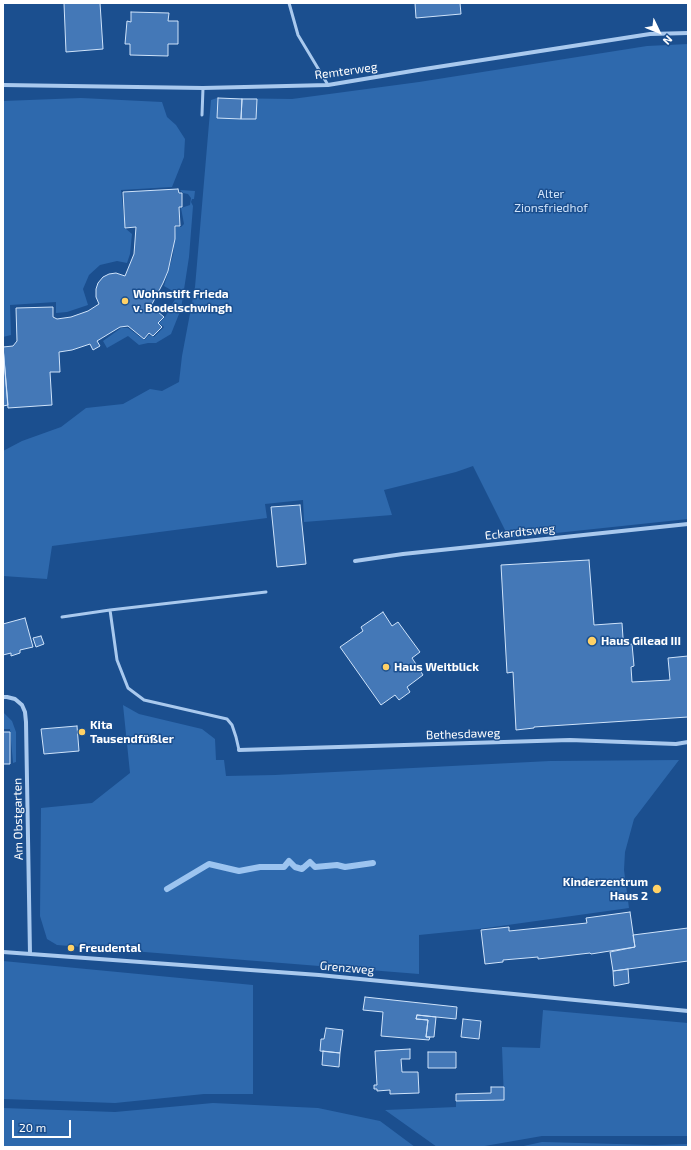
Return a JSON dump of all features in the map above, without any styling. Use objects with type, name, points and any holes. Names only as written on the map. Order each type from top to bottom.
[{"type":"street","name":"Remterweg","points":[[3,85],[203,88],[328,85],[650,34],[688,33]]},
{"type":"street","name":"Eckardtsweg","points":[[355,562],[411,553],[688,524]]},
{"type":"street","name":"Am Obstgarten","points":[[3,697],[15,700],[22,705],[25,712],[30,954]]},
{"type":"street","name":"Bethesdaweg","points":[[239,750],[570,740],[676,744],[688,742]]},
{"type":"street","name":"Grenzweg","points":[[3,952],[319,975],[688,1011]]},
{"type":"lane","points":[[289,3],[298,34],[328,85]]},
{"type":"lane","points":[[202,115],[203,88]]},
{"type":"lane","points":[[62,617],[266,592]]},
{"type":"lane","points":[[110,610],[117,660],[128,688],[144,700],[227,719],[232,725],[239,750]]},
{"type":"green space","name":"Alter Zionsfriedhof","points":[[688,44],[688,519],[509,538],[473,466],[456,472],[384,490],[392,515],[304,522],[303,500],[265,504],[267,518],[52,546],[47,579],[3,576],[3,451],[22,441],[61,427],[86,408],[123,404],[150,389],[162,391],[179,382],[182,356],[195,287],[211,100],[217,98],[292,99],[419,82],[647,46]]},
{"type":"green space","points":[[81,98],[162,102],[167,117],[176,125],[185,139],[184,157],[172,187],[121,190],[125,228],[132,234],[130,254],[127,263],[117,261],[100,265],[89,275],[83,289],[88,305],[67,312],[56,313],[56,302],[10,305],[11,335],[3,337],[3,101]]},
{"type":"green space","points":[[180,190],[195,191],[194,199],[192,199],[191,202],[193,206],[189,257],[181,309],[171,334],[156,343],[139,345],[128,336],[107,348],[103,341],[121,328],[128,328],[144,340],[149,335],[154,337],[164,327],[159,323],[165,317],[178,294],[164,286],[173,255],[176,227],[181,227],[184,224],[181,208],[190,205],[191,198],[188,194],[183,193]]},
{"type":"green space","points":[[123,705],[139,714],[202,729],[215,739],[216,760],[224,760],[226,776],[275,775],[550,761],[679,760],[634,819],[625,852],[624,870],[629,908],[479,929],[419,935],[419,974],[57,945],[47,939],[40,916],[41,808],[92,803],[130,773]]},
{"type":"green space","points":[[3,712],[12,721],[16,732],[16,762],[13,763],[10,729],[3,729]]},
{"type":"green space","points":[[3,961],[253,985],[253,1094],[204,1094],[115,1103],[3,1099]]},
{"type":"green space","points":[[543,1010],[688,1023],[688,1136],[542,1136],[479,1147],[437,1147],[385,1110],[456,1107],[456,1101],[504,1100],[502,1047],[540,1048]]},
{"type":"green space","points":[[213,1103],[318,1108],[380,1121],[415,1147],[3,1147],[3,1108],[115,1112]]},
{"type":"green space","points":[[542,1142],[654,1145],[688,1144],[688,1147],[519,1147]]},
{"type":"building","points":[[64,3],[100,3],[103,49],[66,52]]},
{"type":"building","points":[[415,3],[460,3],[461,14],[416,18]]},
{"type":"building","points":[[131,12],[169,13],[168,21],[178,21],[178,44],[168,44],[168,56],[130,55],[130,44],[125,44],[127,21],[131,22]]},
{"type":"building","points":[[218,98],[242,99],[241,119],[217,118]]},
{"type":"building","points":[[242,99],[257,99],[256,119],[241,119]]},
{"type":"building","name":"Wohnstift Frieda v. Bodelschwingh","points":[[178,189],[179,193],[182,193],[182,207],[179,207],[180,226],[175,226],[175,239],[168,271],[151,306],[164,317],[158,323],[162,327],[153,336],[149,333],[144,339],[128,326],[120,327],[97,341],[100,346],[93,350],[90,344],[72,350],[59,352],[60,372],[50,372],[52,405],[8,408],[3,347],[13,346],[17,341],[16,308],[53,307],[53,317],[57,319],[71,317],[88,311],[99,304],[96,297],[98,283],[103,277],[109,274],[116,273],[125,276],[134,254],[136,227],[125,228],[123,192]]},
{"type":"building","points":[[3,346],[8,405],[3,406]]},
{"type":"building","points":[[300,505],[306,564],[277,567],[271,507]]},
{"type":"building","points":[[589,560],[594,625],[622,623],[623,638],[619,639],[619,645],[632,644],[634,666],[631,667],[632,682],[670,680],[668,658],[688,656],[688,717],[534,727],[516,730],[513,672],[507,673],[501,565]]},
{"type":"building","name":"Haus Weitblick","points":[[383,612],[392,626],[398,622],[420,652],[412,658],[423,675],[407,687],[410,692],[399,700],[395,695],[381,705],[340,647],[363,631],[361,627]]},
{"type":"building","points":[[25,618],[33,647],[20,650],[20,653],[11,656],[11,653],[3,655],[3,624]]},
{"type":"building","points":[[41,636],[44,644],[36,647],[33,638]]},
{"type":"building","points":[[77,726],[79,751],[44,754],[41,729]]},
{"type":"building","points":[[3,732],[10,732],[10,764],[3,764]]},
{"type":"building","points":[[630,912],[635,947],[591,954],[538,959],[538,957],[503,960],[503,962],[485,964],[481,930],[509,927],[509,931],[587,923],[586,918]]},
{"type":"building","points":[[688,928],[688,961],[613,971],[610,952],[635,947],[633,935]]},
{"type":"building","points":[[628,969],[629,983],[614,986],[613,971]]},
{"type":"building","points":[[365,997],[457,1007],[456,1019],[417,1015],[416,1019],[428,1020],[426,1037],[430,1037],[429,1040],[381,1036],[383,1012],[363,1010]]},
{"type":"building","points":[[417,1015],[436,1017],[434,1037],[426,1037],[428,1020],[416,1019]]},
{"type":"building","points":[[463,1019],[481,1021],[479,1039],[461,1037]]},
{"type":"building","points":[[326,1028],[343,1030],[340,1053],[320,1051],[321,1039],[324,1039]]},
{"type":"building","points":[[410,1049],[410,1059],[401,1059],[402,1072],[418,1072],[419,1093],[390,1094],[390,1090],[377,1091],[377,1089],[374,1089],[374,1085],[377,1085],[375,1051]]},
{"type":"building","points":[[323,1051],[340,1053],[339,1067],[322,1065]]},
{"type":"building","points":[[428,1052],[456,1052],[456,1068],[428,1068]]},
{"type":"building","points":[[491,1087],[504,1087],[504,1100],[456,1101],[456,1094],[491,1093]]},
{"type":"waterway","points":[[167,889],[209,864],[239,871],[260,867],[284,867],[289,861],[295,867],[302,869],[310,862],[315,867],[337,865],[345,867],[373,863]]},
{"type":"place","name":"Wohnstift Frieda v. Bodelschwingh","points":[[125,301]]},
{"type":"place","name":"Haus Gilead III","points":[[592,641]]},
{"type":"place","name":"Haus Weitblick","points":[[386,667]]},
{"type":"place","name":"Kita Tausendfüßler","points":[[82,732]]},
{"type":"place","name":"Kinderzentrum Haus 2","points":[[657,889]]},
{"type":"place","name":"Freudental","points":[[71,948]]}]
